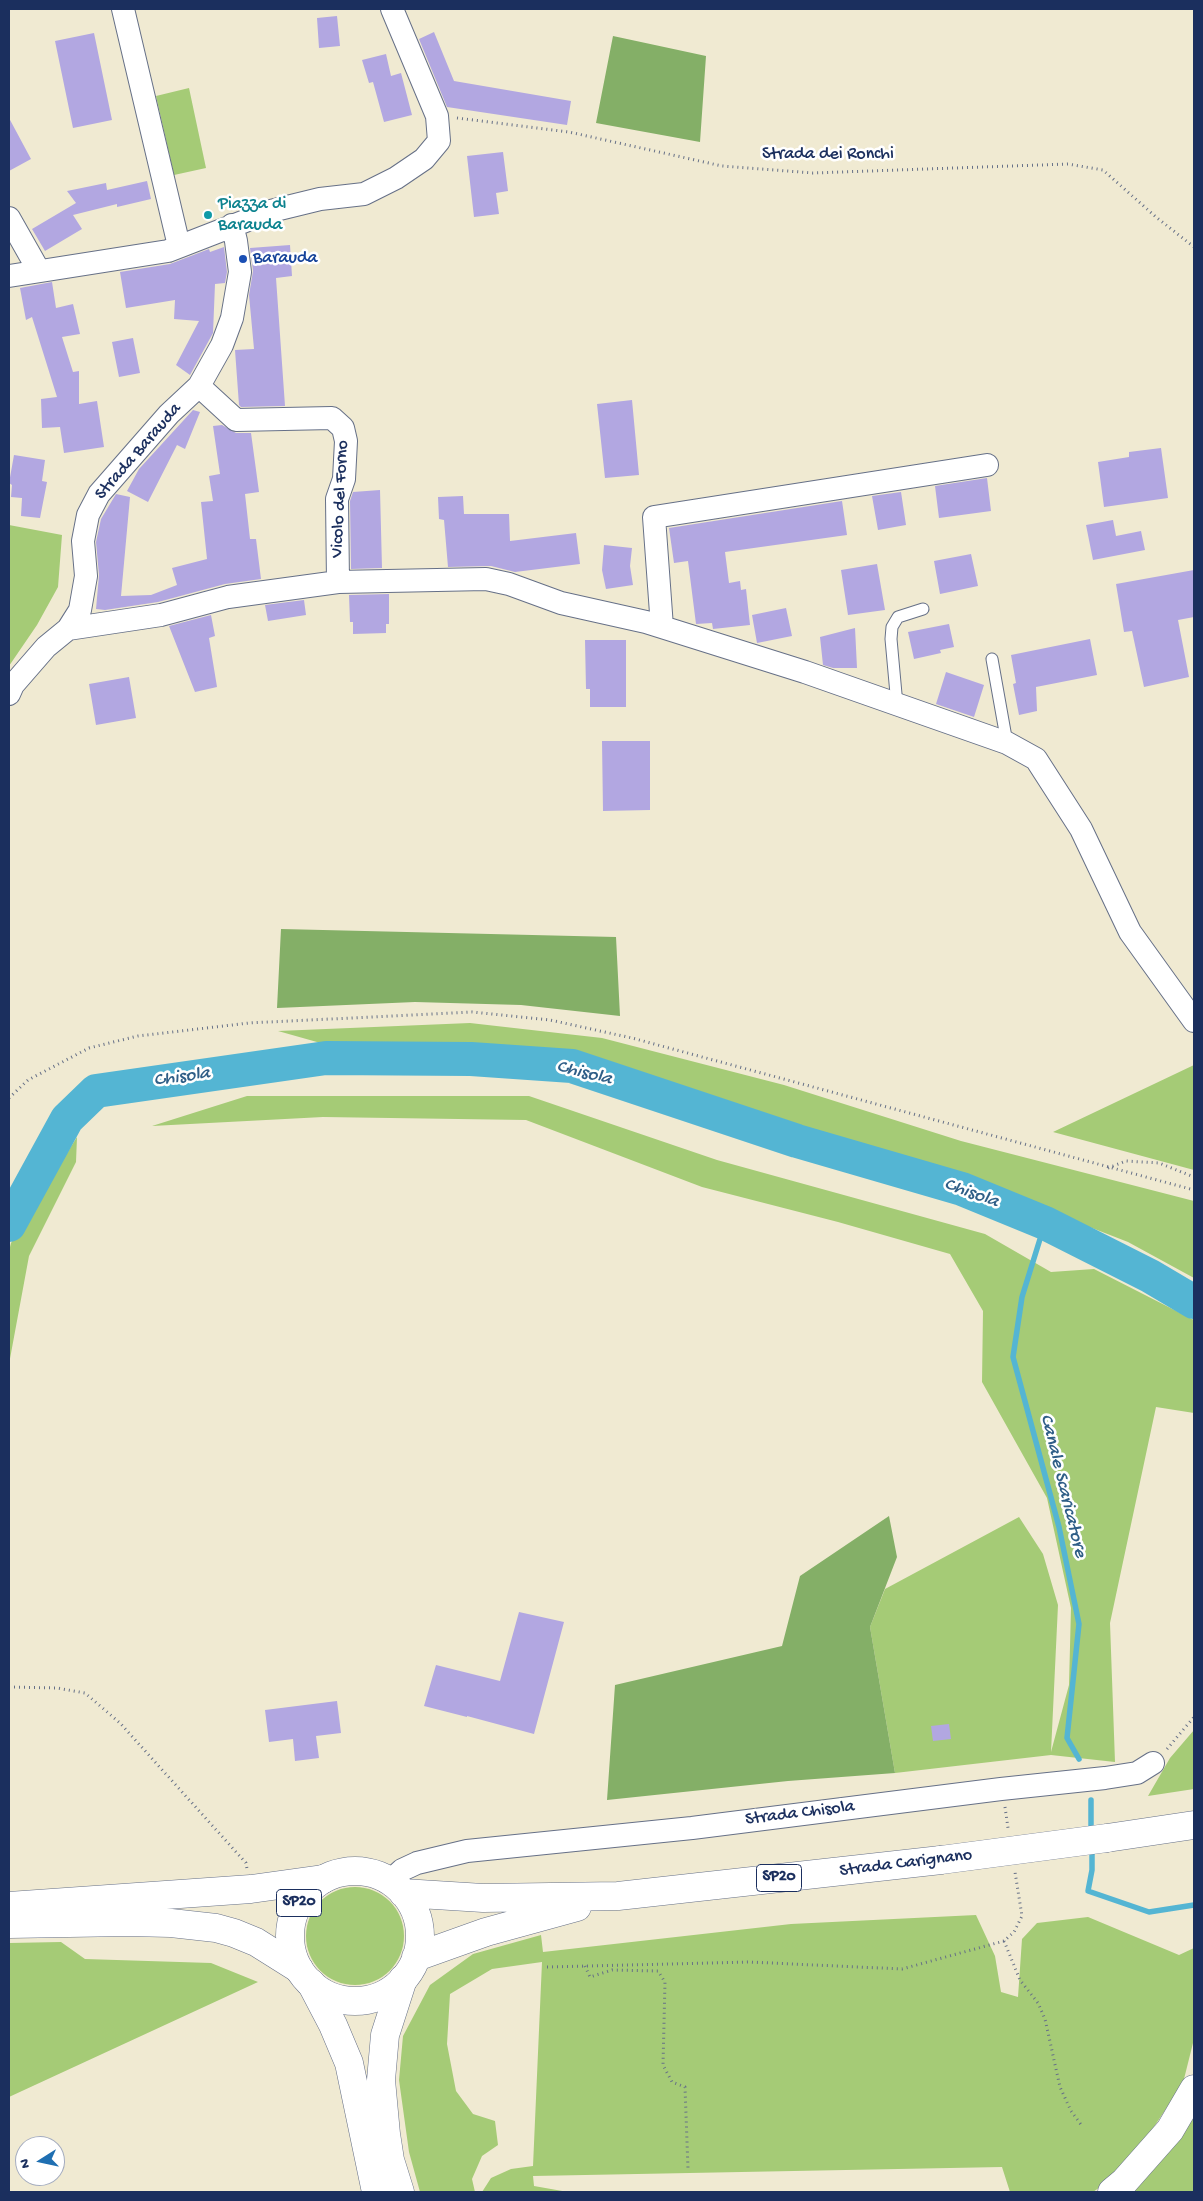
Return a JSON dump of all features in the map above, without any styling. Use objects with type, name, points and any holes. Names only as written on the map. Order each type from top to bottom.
[{"type":"main road","name":"Strada Carignano","points":[[618,1896],[941,1860],[1194,1825]]},
{"type":"main road","name":"SP20","points":[[9,1906],[251,1889],[323,1879],[352,1871],[372,1873],[397,1887],[483,1898],[618,1896]]},
{"type":"main road","name":"SP20","points":[[305,1976],[292,1951],[290,1933],[294,1914],[302,1897],[323,1879]]},
{"type":"main road","points":[[397,1887],[413,1907],[418,1923],[420,1940],[385,2035],[381,2080],[390,2160],[400,2192]]},
{"type":"main road","name":"SP20","points":[[9,1924],[136,1922],[216,1928],[256,1942],[305,1976],[328,1995],[354,2000],[368,2000],[387,1992],[410,1968],[486,1932],[618,1896]]},
{"type":"main road","points":[[305,1976],[333,2025],[349,2063],[376,2192]]},
{"type":"main road","points":[[1112,2192],[1137,2169],[1170,2130],[1194,2088]]},
{"type":"street","points":[[122,9],[179,246]]},
{"type":"street","points":[[9,276],[168,251],[232,225],[271,212],[320,199],[364,194],[396,178],[424,159],[439,141],[437,116],[392,9]]},
{"type":"street","points":[[9,218],[39,271]]},
{"type":"street","name":"Strada Barauda","points":[[9,694],[13,686],[46,648],[68,629],[80,610],[86,576],[83,541],[88,515],[99,494],[169,414],[199,386],[222,345],[237,294],[239,263],[232,225]]},
{"type":"street","name":"Vicolo del Forno","points":[[199,386],[236,420],[332,418],[343,428],[346,441],[344,479],[337,499],[338,582]]},
{"type":"street","points":[[662,627],[654,517],[986,465]]},
{"type":"street","points":[[68,629],[161,615],[228,597],[338,582],[486,580],[510,584],[561,604],[662,627],[805,672],[1007,743],[1036,759],[1081,829],[1130,932],[1194,1022]]},
{"type":"street","name":"Strada Chisola","points":[[397,1887],[402,1870],[417,1863],[467,1851],[692,1828],[1001,1789],[1105,1778],[1137,1772],[1153,1763]]},
{"type":"lane","points":[[897,705],[891,639],[892,627],[898,617],[922,609]]},
{"type":"lane","points":[[992,659],[1007,743]]},
{"type":"path","name":"Strada dei Ronchi","points":[[437,116],[570,132],[722,166],[812,172],[1068,164],[1094,168],[1103,170],[1156,217],[1194,247]]},
{"type":"path","points":[[9,1098],[28,1080],[89,1048],[138,1036],[249,1023],[472,1012],[550,1020],[632,1038],[1194,1190]]},
{"type":"path","points":[[1107,1168],[1126,1161],[1159,1163],[1194,1177]]},
{"type":"path","points":[[9,1686],[57,1688],[85,1694],[92,1699],[120,1723],[246,1863],[251,1889]]},
{"type":"path","points":[[1153,1763],[1186,1729],[1194,1717]]},
{"type":"path","points":[[1001,1789],[1009,1837]]},
{"type":"path","points":[[547,1968],[749,1962],[902,1969],[1004,1941],[1014,1932],[1022,1916],[1014,1867]]},
{"type":"path","points":[[1004,1941],[1020,1980],[1038,2003],[1045,2019],[1060,2087],[1071,2111],[1082,2126]]},
{"type":"path","points":[[585,1966],[590,1977],[612,1970],[658,1971],[665,1982],[663,2065],[672,2082],[684,2087],[688,2169]]},
{"type":"green space","points":[[613,36],[706,56],[700,142],[596,123]]},
{"type":"green space","points":[[189,88],[206,168],[174,175],[156,96]]},
{"type":"green space","points":[[9,525],[62,535],[58,587],[37,625],[9,666]]},
{"type":"green space","points":[[281,929],[616,937],[620,1016],[521,1005],[415,1002],[277,1008]]},
{"type":"green space","points":[[470,1023],[602,1038],[784,1085],[961,1141],[1194,1201],[1194,1278],[1128,1242],[948,1172],[767,1119],[594,1058],[469,1043],[324,1044],[278,1031]]},
{"type":"green space","points":[[1194,1065],[1194,1170],[1053,1132]]},
{"type":"green space","points":[[247,1096],[529,1096],[717,1160],[985,1234],[1051,1272],[1094,1269],[1194,1320],[1194,1413],[1156,1407],[1110,1623],[1115,1762],[1051,1755],[895,1773],[870,1627],[885,1589],[1019,1517],[1043,1554],[1058,1605],[1051,1752],[1069,1685],[1071,1608],[1047,1498],[982,1382],[983,1311],[950,1254],[838,1222],[702,1187],[526,1120],[323,1117],[152,1126]]},
{"type":"green space","points":[[77,1137],[76,1162],[29,1256],[9,1364],[9,1251],[11,1243]]},
{"type":"green space","points":[[889,1516],[897,1557],[870,1627],[895,1773],[788,1781],[607,1800],[615,1685],[782,1646],[800,1576]]},
{"type":"green space","points":[[1194,1730],[1194,1789],[1148,1796],[1170,1758]]},
{"type":"green space","points":[[355,1887],[374,1891],[389,1902],[400,1917],[404,1936],[400,1955],[389,1970],[374,1981],[355,1985],[336,1981],[321,1970],[310,1955],[306,1936],[310,1917],[321,1902],[336,1891]]},
{"type":"green space","points":[[976,1915],[995,1956],[1001,1992],[1018,1997],[1022,1939],[1037,1923],[1088,1917],[1179,1955],[1194,1948],[1194,2039],[1183,2083],[1142,2145],[1103,2185],[1093,2192],[1010,2192],[1002,2167],[533,2176],[534,2186],[568,2192],[482,2192],[491,2178],[511,2169],[533,2166],[542,1962],[492,1969],[450,1994],[447,2044],[456,2091],[473,2114],[495,2121],[498,2145],[482,2156],[472,2179],[475,2192],[420,2192],[409,2152],[399,2080],[403,2036],[430,1985],[473,1954],[541,1935],[543,1952],[791,1924]]},
{"type":"green space","points":[[61,1942],[85,1959],[211,1963],[258,1982],[9,2097],[9,1943]]},
{"type":"green space","points":[[1194,2110],[1194,2192],[1126,2192]]},
{"type":"building","points":[[337,16],[340,46],[319,48],[317,18]]},
{"type":"building","points":[[434,32],[454,81],[571,101],[567,125],[447,107],[419,39]]},
{"type":"building","points":[[94,33],[112,120],[73,128],[55,41]]},
{"type":"building","points":[[386,54],[391,76],[401,73],[412,115],[384,122],[373,82],[369,83],[362,60]]},
{"type":"building","points":[[9,118],[31,159],[9,171]]},
{"type":"building","points":[[503,152],[508,191],[496,193],[499,214],[474,217],[467,156]]},
{"type":"building","points":[[147,181],[151,199],[117,207],[117,204],[73,215],[82,229],[45,251],[32,229],[76,203],[67,191],[106,183],[107,190]]},
{"type":"building","points":[[290,245],[292,276],[276,278],[285,406],[241,407],[239,405],[235,350],[254,349],[249,295],[253,271],[250,248]]},
{"type":"building","points":[[224,247],[227,272],[225,283],[215,284],[213,333],[190,375],[176,365],[199,321],[174,319],[175,300],[126,308],[120,272],[170,264],[209,249],[210,252]]},
{"type":"building","points":[[52,282],[56,308],[73,304],[80,334],[62,337],[73,372],[79,371],[79,404],[97,401],[104,447],[64,453],[60,427],[42,428],[41,399],[57,397],[32,317],[26,320],[20,288]]},
{"type":"building","points":[[133,338],[140,373],[119,377],[112,342]]},
{"type":"building","points":[[632,400],[639,475],[605,478],[597,404]]},
{"type":"building","points":[[193,410],[200,412],[185,449],[177,445],[148,502],[127,491],[139,469]]},
{"type":"building","points":[[222,425],[236,433],[251,433],[259,492],[245,494],[250,539],[256,539],[261,579],[225,584],[158,602],[105,610],[96,609],[99,575],[96,542],[101,519],[116,494],[130,497],[121,596],[151,595],[177,585],[172,568],[207,559],[201,502],[213,501],[209,476],[220,474],[213,426]]},
{"type":"building","points":[[1161,448],[1168,498],[1104,507],[1098,462],[1129,457],[1129,452]]},
{"type":"building","points":[[14,455],[45,460],[42,481],[47,482],[40,518],[21,516],[22,498],[11,497],[12,485],[9,483]]},
{"type":"building","points":[[987,478],[991,511],[939,518],[935,486]]},
{"type":"building","points":[[380,490],[382,568],[351,569],[350,501],[353,492]]},
{"type":"building","points":[[901,492],[906,525],[878,530],[872,496]]},
{"type":"building","points":[[463,496],[464,514],[509,514],[510,541],[576,533],[580,564],[515,572],[491,566],[448,567],[444,520],[439,519],[438,497]]},
{"type":"building","points":[[842,501],[847,535],[725,552],[729,583],[740,581],[741,590],[746,589],[750,625],[713,629],[712,623],[696,624],[688,561],[674,563],[669,528]]},
{"type":"building","points":[[1113,520],[1116,536],[1141,531],[1145,550],[1093,560],[1086,525]]},
{"type":"building","points":[[604,545],[632,548],[630,566],[633,585],[606,589],[602,570]]},
{"type":"building","points":[[971,554],[978,586],[940,594],[934,561]]},
{"type":"building","points":[[877,564],[885,610],[848,615],[841,570]]},
{"type":"building","points":[[1194,570],[1194,617],[1178,620],[1189,677],[1144,687],[1132,631],[1124,632],[1116,584]]},
{"type":"building","points":[[389,594],[389,624],[386,624],[386,633],[353,634],[353,622],[350,622],[349,595]]},
{"type":"building","points":[[304,600],[306,615],[268,621],[265,605]]},
{"type":"building","points":[[786,608],[792,636],[757,643],[752,615]]},
{"type":"building","points":[[211,615],[215,636],[209,638],[217,687],[195,692],[169,626]]},
{"type":"building","points":[[949,624],[954,647],[940,650],[941,653],[914,659],[908,632]]},
{"type":"building","points":[[855,628],[857,668],[833,668],[823,665],[820,637]]},
{"type":"building","points":[[1090,639],[1097,675],[1036,687],[1037,711],[1019,715],[1013,684],[1016,683],[1011,655]]},
{"type":"building","points":[[585,640],[626,640],[626,707],[590,707],[590,689],[586,689]]},
{"type":"building","points":[[946,672],[984,685],[974,717],[936,704]]},
{"type":"building","points":[[129,677],[136,718],[96,725],[89,684]]},
{"type":"building","points":[[602,741],[650,741],[650,810],[603,811]]},
{"type":"building","points":[[519,1612],[564,1622],[534,1734],[424,1706],[436,1665],[500,1681]]},
{"type":"building","points":[[337,1701],[341,1733],[316,1736],[319,1758],[295,1761],[293,1739],[269,1742],[265,1710]]},
{"type":"building","points":[[949,1724],[951,1739],[933,1741],[931,1726]]},
{"type":"waterway","name":"Chisola","points":[[9,1225],[67,1119],[96,1091],[326,1058],[471,1059],[572,1066],[797,1141],[962,1189],[1045,1223],[1150,1276],[1194,1302]]},
{"type":"waterway","name":"Canale Scaricatore","points":[[1045,1223],[1022,1297],[1013,1357],[1059,1527],[1079,1624],[1067,1738],[1079,1759]]},
{"type":"waterway","name":"Canale Scaricatore","points":[[1091,1800],[1091,1832]]},
{"type":"waterway","name":"Canale Scaricatore","points":[[1092,1846],[1092,1870],[1088,1891],[1149,1912],[1194,1905]]},
{"type":"place","name":"Piazza di Barauda","points":[[208,215]]},
{"type":"place","name":"Barauda","points":[[243,259]]}]
